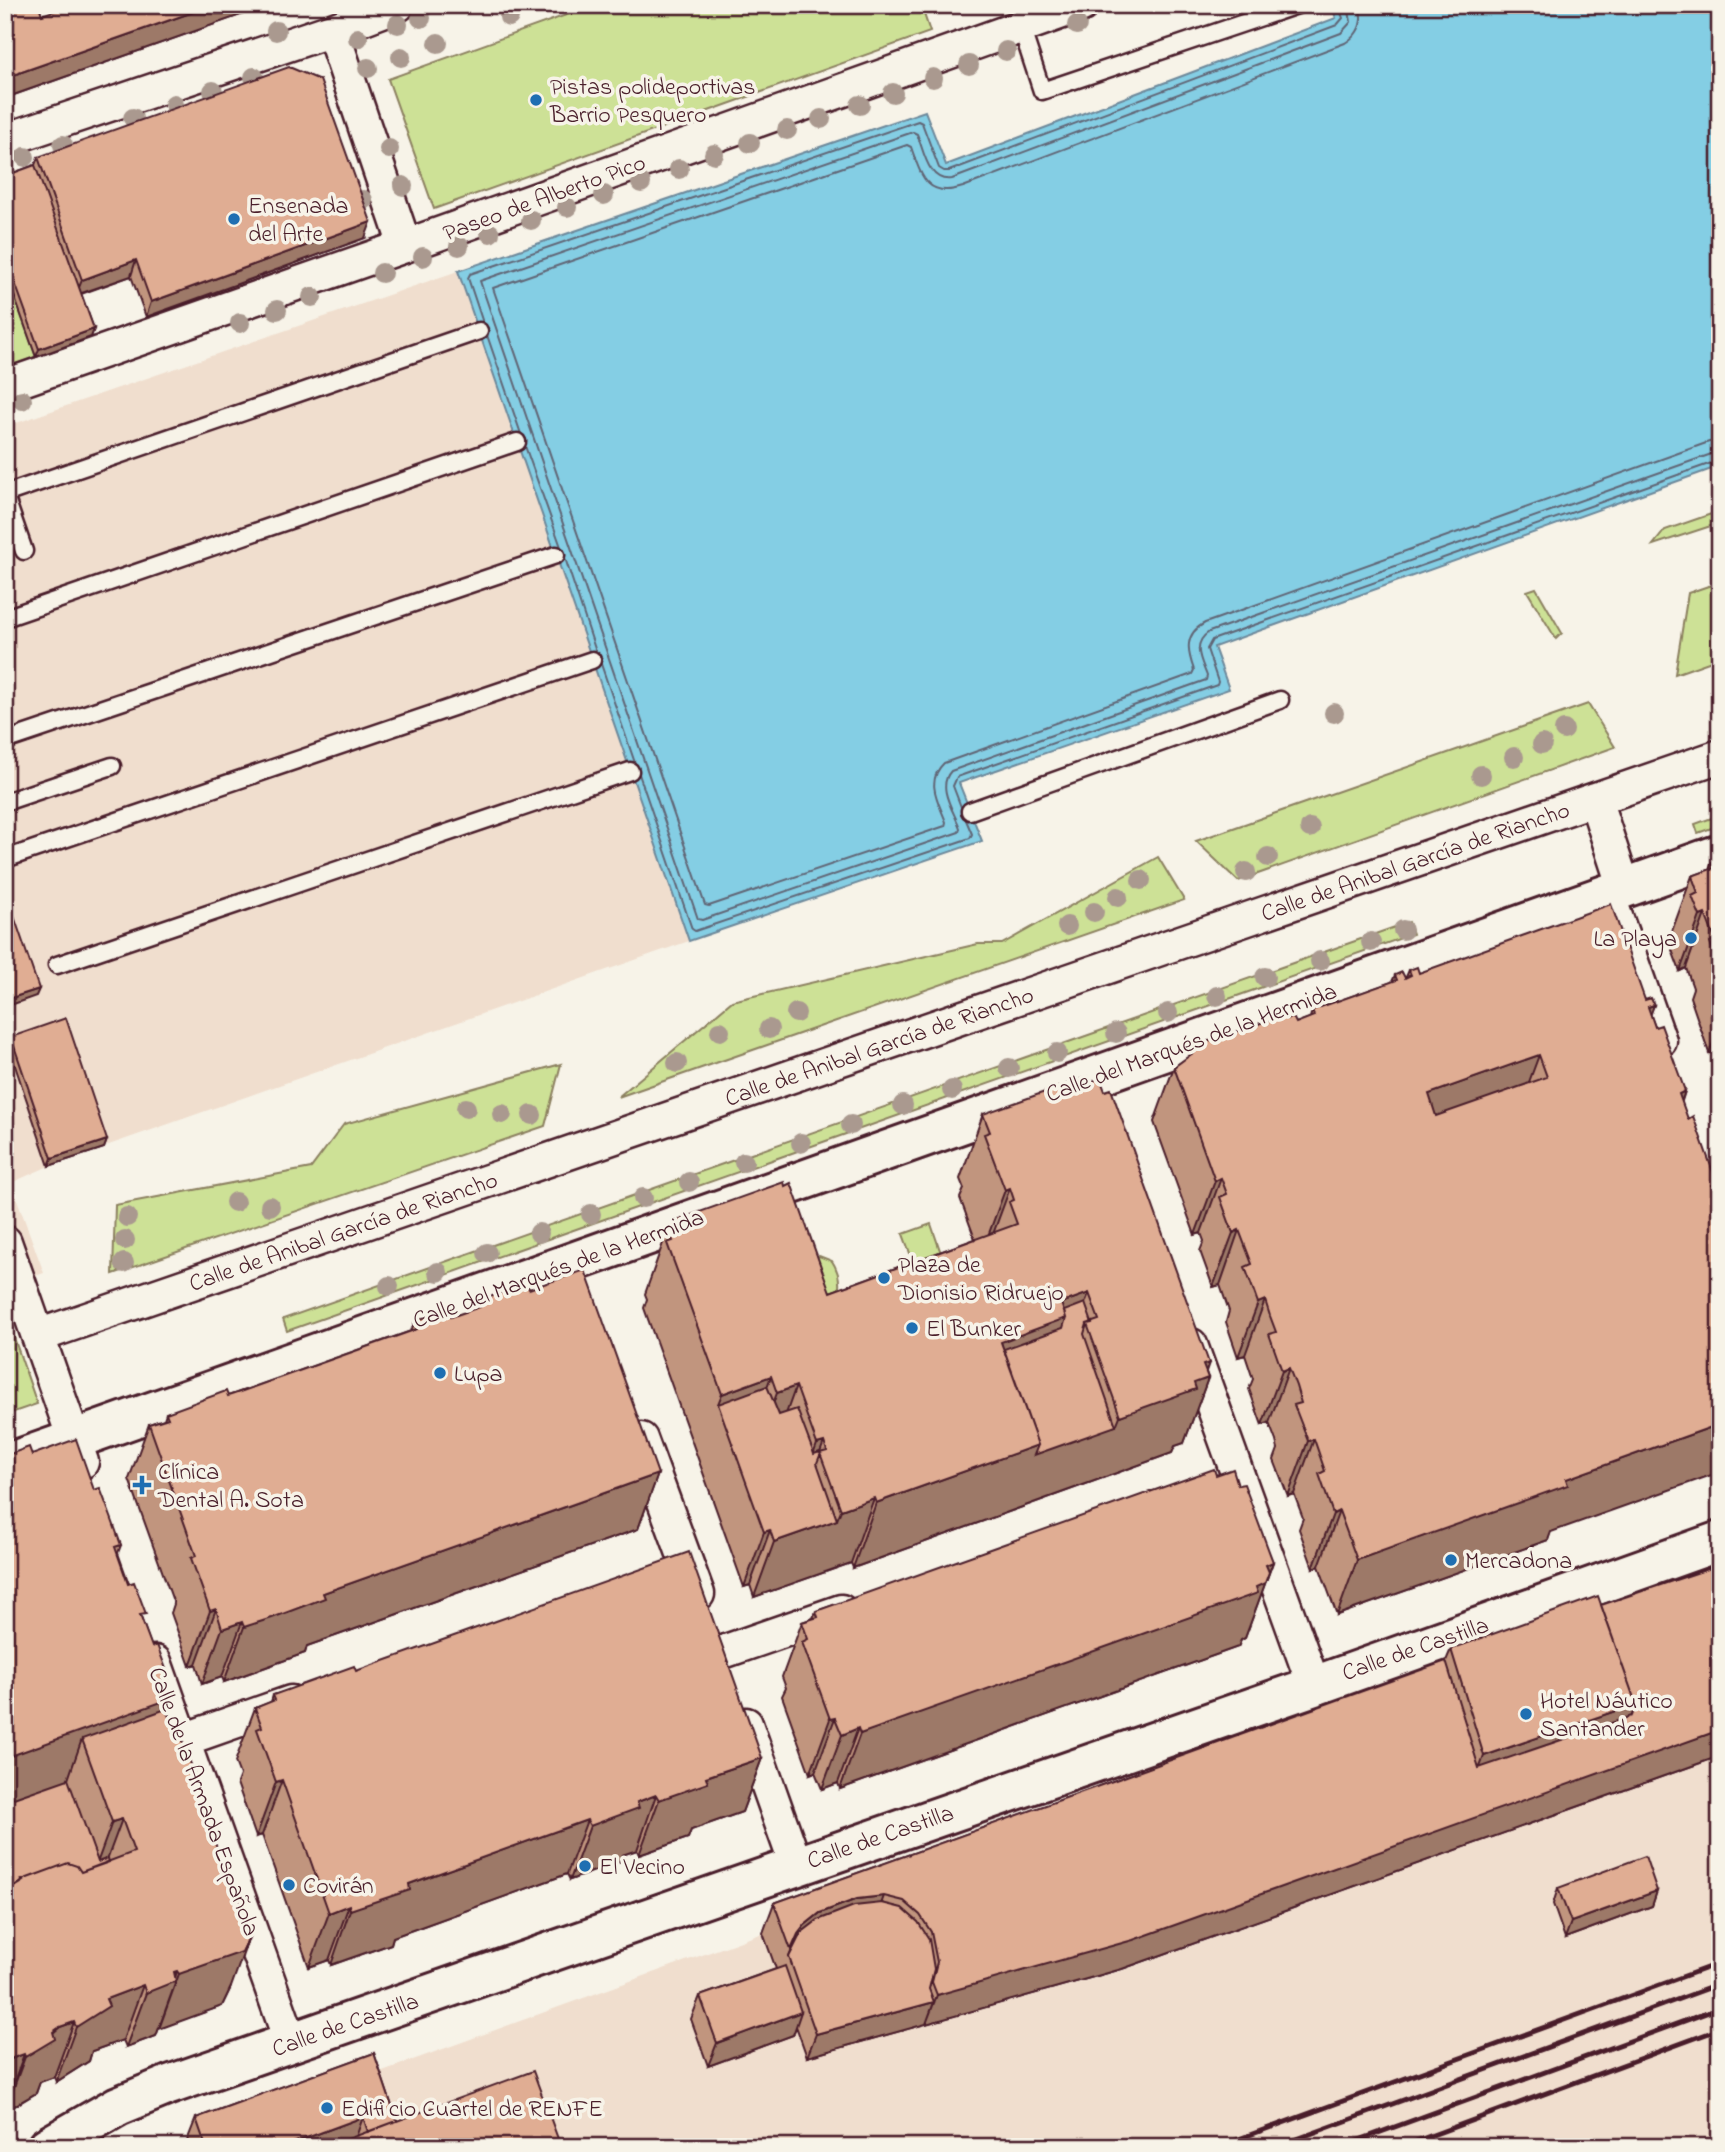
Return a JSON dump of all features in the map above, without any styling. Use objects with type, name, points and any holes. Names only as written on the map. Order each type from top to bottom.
[{"type":"main road","name":"Calle del Marqués de la Hermida","points":[[5,1464],[582,1274],[1100,1089],[1616,891],[1720,854]]},
{"type":"main road","name":"Calle de Castilla","points":[[47,2147],[118,2106],[169,2085],[1314,1686],[1720,1541]]},
{"type":"street","points":[[5,141],[398,5]]},
{"type":"street","name":"Paseo de Alberto Pico","points":[[5,386],[1082,5]]},
{"type":"street","points":[[332,30],[405,246]]},
{"type":"street","name":"Calle de Anibal García de Riancho","points":[[38,1336],[1720,756]]},
{"type":"street","points":[[1595,799],[1616,891],[1671,1072]]},
{"type":"street","points":[[5,1242],[94,1491]]},
{"type":"street","points":[[1181,1317],[1314,1686]]},
{"type":"street","points":[[633,1415],[796,1865]]},
{"type":"street","points":[[1205,1482],[1237,1471]]},
{"type":"street","points":[[656,1572],[686,1562]]},
{"type":"street","points":[[729,1678],[868,1601]]},
{"type":"street","name":"Calle de la Armada Española","points":[[145,1635],[291,2043]]},
{"type":"street","points":[[183,1740],[317,1693]]},
{"type":"lane","points":[[1021,27],[1042,91],[1297,5]]},
{"type":"lane","points":[[24,551],[5,495],[479,331]]},
{"type":"lane","points":[[5,618],[517,442]]},
{"type":"lane","points":[[5,741],[556,555]]},
{"type":"lane","points":[[8,858],[592,660]]},
{"type":"lane","points":[[970,811],[1280,700]]},
{"type":"lane","points":[[5,802],[112,766]]},
{"type":"lane","points":[[57,965],[631,771]]},
{"type":"shaded area","points":[[458,271],[689,941],[49,1166],[11,1183],[44,1273],[5,1286],[5,427]]},
{"type":"shaded area","points":[[1720,1756],[1720,2147],[182,2147],[181,2144],[763,1933],[808,2057],[1121,1971]]},
{"type":"green space","name":"Pistas polideportivas Barrio Pesquero","points":[[594,5],[921,5],[930,32],[434,209],[388,79]]},
{"type":"green space","points":[[5,270],[36,357],[5,368]]},
{"type":"green space","points":[[1720,511],[1720,523],[1653,545],[1665,530]]},
{"type":"green space","points":[[1720,582],[1720,658],[1675,674],[1688,593]]},
{"type":"green space","points":[[1536,588],[1562,633],[1556,639],[1527,591]]},
{"type":"green space","points":[[1588,704],[1615,747],[1238,881],[1196,841]]},
{"type":"green space","points":[[1720,815],[1720,825],[1698,833],[1695,824]]},
{"type":"green space","points":[[1158,857],[1184,900],[618,1097],[732,1001],[978,944],[1002,944]]},
{"type":"green space","points":[[1409,922],[1413,934],[287,1331],[283,1319]]},
{"type":"green space","points":[[561,1064],[545,1126],[113,1274],[115,1205],[311,1168],[344,1124]]},
{"type":"green space","points":[[931,1224],[945,1265],[918,1275],[903,1234]]},
{"type":"green space","points":[[819,1256],[832,1261],[838,1273],[838,1292],[832,1310],[814,1258]]},
{"type":"green space","points":[[5,1312],[37,1404],[5,1415]]},
{"type":"water","points":[[1331,5],[1720,5],[1720,466],[1214,647],[1229,689],[959,783],[982,841],[689,941],[458,271],[925,111],[946,165],[1336,18]]},
{"type":"building","points":[[5,5],[39,5],[42,15],[71,5],[213,5],[13,75],[5,54]]},
{"type":"building","name":"Ensenada del Arte","points":[[289,67],[320,80],[371,222],[151,302],[136,260],[82,280],[38,157]]},
{"type":"building","points":[[35,165],[94,329],[39,349],[5,255],[5,176]]},
{"type":"building","points":[[1720,860],[1720,971],[1710,942],[1715,940],[1711,929],[1705,914],[1700,916],[1692,896],[1698,893],[1692,876],[1714,868],[1712,862]]},
{"type":"building","points":[[5,890],[39,989],[5,1000]]},
{"type":"building","points":[[1611,904],[1645,1000],[1651,998],[1654,1005],[1648,1007],[1655,1027],[1661,1025],[1685,1091],[1679,1094],[1688,1119],[1693,1116],[1717,1183],[1712,1185],[1720,1209],[1720,1424],[1566,1479],[1568,1485],[1357,1560],[1339,1511],[1333,1514],[1319,1474],[1325,1471],[1314,1439],[1308,1441],[1294,1405],[1301,1403],[1296,1386],[1289,1368],[1282,1371],[1269,1334],[1276,1332],[1265,1300],[1258,1303],[1245,1267],[1252,1264],[1239,1230],[1233,1233],[1220,1197],[1227,1194],[1221,1178],[1215,1181],[1174,1067],[1193,1053],[1191,1047],[1287,1014],[1289,1019],[1293,1017],[1296,1023],[1314,1016],[1312,1010],[1397,980],[1395,975],[1402,972],[1405,978],[1411,975],[1409,970],[1417,967],[1419,973]],"holes":[[[1539,1055],[1547,1077],[1436,1116],[1429,1094]]]},
{"type":"building","points":[[66,1018],[107,1140],[52,1158],[11,1037]]},
{"type":"building","points":[[1087,1077],[1089,1083],[1100,1078],[1105,1091],[1111,1089],[1209,1363],[1203,1365],[1208,1378],[1194,1383],[1196,1389],[1120,1416],[1087,1324],[1099,1320],[1089,1293],[1061,1303],[1066,1318],[1001,1342],[1038,1445],[876,1503],[874,1498],[841,1510],[820,1453],[827,1451],[824,1442],[817,1444],[796,1386],[777,1393],[771,1376],[722,1394],[667,1243],[673,1241],[668,1229],[679,1226],[677,1220],[784,1182],[785,1186],[791,1183],[830,1292],[1017,1224],[1009,1202],[1014,1200],[1010,1188],[1005,1190],[984,1134],[990,1132],[983,1114]]},
{"type":"building","points":[[585,1270],[658,1474],[323,1593],[325,1598],[272,1618],[244,1627],[242,1622],[222,1629],[216,1609],[210,1611],[191,1558],[196,1556],[149,1424],[168,1418],[166,1413],[226,1391],[228,1396],[417,1329],[415,1321],[448,1309],[451,1317],[480,1307],[478,1301],[527,1284],[529,1289]]},
{"type":"building","points":[[1085,1303],[1092,1323],[1087,1324],[1084,1334],[1116,1426],[1034,1455],[1038,1445],[1004,1349],[1063,1328],[1066,1318],[1064,1311]]},
{"type":"building","points":[[767,1386],[779,1415],[797,1409],[814,1454],[821,1453],[817,1463],[837,1520],[774,1542],[770,1530],[764,1532],[718,1404]]},
{"type":"building","points":[[76,1439],[94,1490],[100,1488],[111,1517],[121,1545],[115,1547],[128,1584],[134,1582],[146,1614],[140,1615],[152,1647],[157,1645],[169,1677],[163,1679],[170,1699],[5,1758],[5,1465],[13,1462],[10,1454],[29,1447],[32,1455]]},
{"type":"building","points":[[1214,1469],[1216,1475],[1233,1469],[1238,1485],[1244,1484],[1273,1562],[1266,1565],[1269,1572],[1265,1583],[1256,1587],[1258,1593],[860,1734],[858,1728],[842,1735],[835,1718],[830,1719],[802,1642],[808,1639],[802,1622],[818,1617],[816,1611]]},
{"type":"building","points":[[689,1552],[762,1758],[706,1777],[708,1783],[659,1800],[656,1795],[637,1802],[639,1808],[590,1826],[587,1820],[409,1884],[410,1890],[350,1910],[349,1905],[329,1913],[282,1780],[276,1782],[257,1729],[262,1727],[255,1708],[275,1700],[273,1695],[354,1666],[356,1671]]},
{"type":"building","points":[[1720,1565],[1720,1730],[1133,1940],[937,1995],[932,1982],[937,1962],[931,1932],[920,1915],[904,1901],[884,1896],[857,1899],[820,1913],[805,1925],[791,1950],[774,1903],[1446,1661],[1479,1768],[1632,1716],[1636,1704],[1601,1605]]},
{"type":"building","points":[[1598,1596],[1636,1704],[1484,1756],[1451,1649]]},
{"type":"building","points":[[166,1709],[173,1727],[177,1726],[198,1784],[194,1785],[230,1884],[233,1882],[251,1932],[242,1952],[179,1974],[174,1972],[176,1981],[146,1993],[143,1985],[106,1999],[109,2006],[76,2027],[74,2022],[60,2027],[53,2032],[55,2039],[25,2057],[24,2054],[5,2063],[5,1893],[22,1880],[68,1863],[77,1866],[81,1872],[134,1852],[122,1819],[112,1822],[82,1739]]},
{"type":"building","points":[[68,1779],[98,1862],[108,1858],[109,1862],[81,1872],[77,1866],[68,1863],[22,1880],[5,1893],[5,1801]]},
{"type":"building","points":[[1645,1856],[1657,1891],[1571,1922],[1558,1888]]},
{"type":"building","points":[[882,1903],[902,1908],[918,1922],[929,1939],[934,1969],[929,1989],[934,2002],[816,2034],[789,1957],[801,1933],[818,1920],[854,1906]]},
{"type":"building","points":[[785,1966],[801,2012],[717,2043],[700,1996]]},
{"type":"building","points":[[374,2053],[397,2121],[368,2132],[363,2117],[282,2147],[206,2147],[196,2118]]},
{"type":"building","points":[[533,2071],[561,2147],[326,2147]]},
{"type":"railway","points":[[1217,2147],[1720,1963]]},
{"type":"railway","points":[[1275,2147],[1720,1984]]},
{"type":"railway","points":[[1340,2147],[1720,2008]]},
{"type":"railway","points":[[1400,2147],[1720,2029]]},
{"type":"place","name":"Pistas polideportivas Barrio Pesquero","points":[[536,100]]},
{"type":"place","name":"Ensenada del Arte","points":[[234,219]]},
{"type":"place","name":"La Playa","points":[[1691,938]]},
{"type":"place","name":"Plaza de Dionisio Ridruejo","points":[[884,1278]]},
{"type":"place","name":"El Bunker","points":[[912,1328]]},
{"type":"place","name":"Lupa","points":[[440,1373]]},
{"type":"place","name":"Clínica Dental A. Sota","points":[[142,1485]]},
{"type":"place","name":"Mercadona","points":[[1451,1560]]},
{"type":"place","name":"Hotel Náutico Santander","points":[[1526,1714]]},
{"type":"place","name":"El Vecino","points":[[585,1866]]},
{"type":"place","name":"Covirán","points":[[289,1885]]},
{"type":"place","name":"Edificio Cuartel de RENFE","points":[[327,2108]]}]
